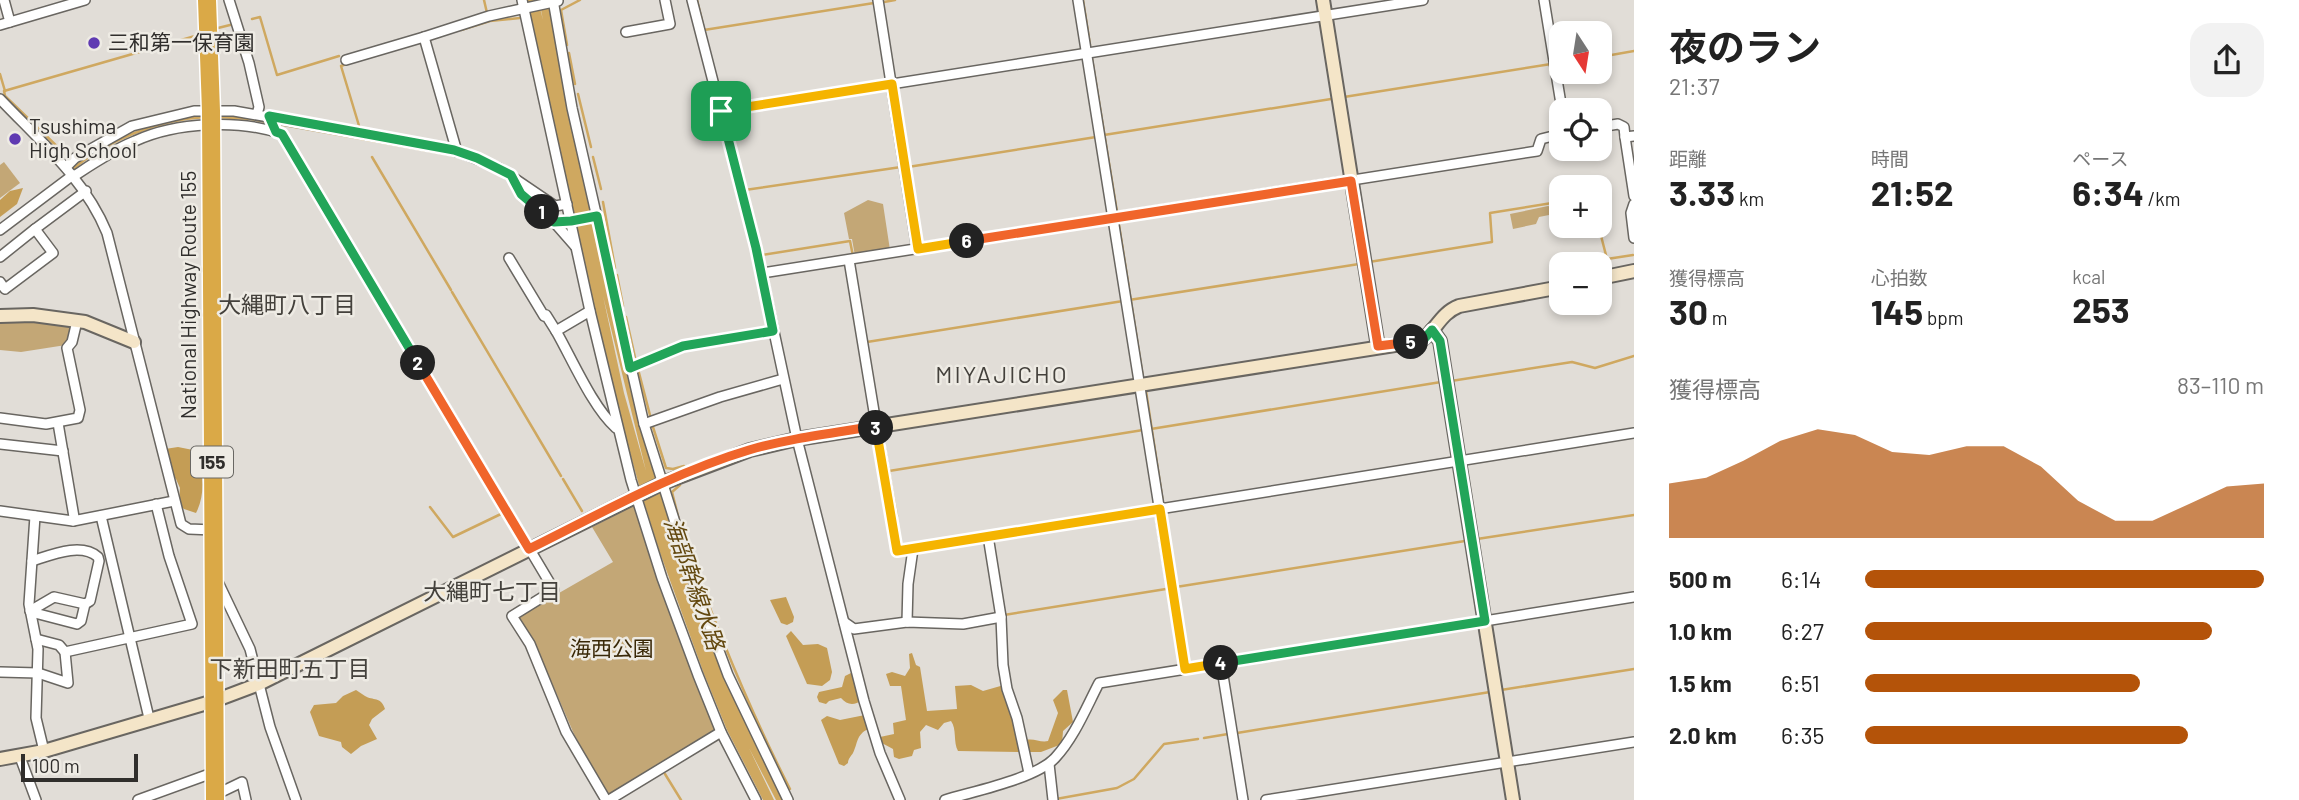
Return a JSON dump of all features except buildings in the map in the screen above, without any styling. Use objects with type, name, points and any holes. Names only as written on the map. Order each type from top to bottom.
[{"type":"highway","name":"National Highway Route 155","points":[[207,0],[211,116],[215,797]]},
{"type":"street","points":[[4,0],[10,22]]},
{"type":"street","points":[[0,25],[85,0]]},
{"type":"street","points":[[229,0],[249,63],[259,107],[257,114]]},
{"type":"street","points":[[626,32],[670,24],[665,0]]},
{"type":"street","points":[[692,0],[762,273],[797,439],[864,701],[880,753],[900,800]]},
{"type":"street","points":[[878,0],[918,249]]},
{"type":"street","points":[[1078,0],[1185,669]]},
{"type":"street","points":[[1324,0],[1378,346]]},
{"type":"street","points":[[721,111],[1423,0]]},
{"type":"street","points":[[1544,0],[1560,98]]},
{"type":"street","points":[[346,60],[523,4],[555,1],[572,108],[630,368],[661,483],[728,674],[788,800]]},
{"type":"street","points":[[523,4],[618,429],[662,578],[721,732],[756,800]]},
{"type":"street","points":[[424,37],[457,152]]},
{"type":"street","points":[[0,99],[71,172],[99,214],[107,233],[181,524],[198,530],[213,530]]},
{"type":"street","points":[[71,172],[75,158],[132,126],[194,111],[244,125],[273,124],[457,152],[499,168],[555,206],[567,204]]},
{"type":"street","points":[[0,230],[71,172],[146,136],[184,128],[211,116],[257,114],[273,124],[282,134],[554,590],[512,616],[530,644],[566,732],[607,800],[721,732]]},
{"type":"street","points":[[1612,125],[1621,124],[1630,136],[1634,196]]},
{"type":"street","points":[[762,273],[1537,151],[1541,139],[1549,137]]},
{"type":"street","points":[[511,175],[521,194],[554,222],[577,247]]},
{"type":"street","points":[[0,257],[86,191]]},
{"type":"street","points":[[1634,204],[1631,213],[1634,238]]},
{"type":"street","points":[[554,222],[596,216]]},
{"type":"street","points":[[0,282],[5,289],[53,253],[35,229]]},
{"type":"street","points":[[509,258],[556,331],[598,406],[609,422],[618,429]]},
{"type":"street","points":[[849,260],[897,551],[1634,433]]},
{"type":"street","points":[[1612,276],[1634,271]]},
{"type":"street","points":[[0,759],[44,751],[214,701],[259,684],[661,483],[750,450],[876,426],[1420,341],[1448,312],[1465,304],[1549,289]]},
{"type":"street","points":[[556,331],[590,311]]},
{"type":"street","points":[[0,316],[33,314],[85,322],[134,342]]},
{"type":"street","points":[[0,418],[46,424],[78,418],[80,410],[66,348],[72,342],[77,321]]},
{"type":"street","points":[[1432,330],[1440,341],[1513,800]]},
{"type":"street","points":[[630,368],[683,346],[773,331]]},
{"type":"street","points":[[644,424],[720,397],[783,379]]},
{"type":"street","points":[[58,422],[73,521]]},
{"type":"street","points":[[0,444],[63,451]]},
{"type":"street","points":[[0,511],[73,521],[174,500]]},
{"type":"street","points":[[156,504],[169,556],[192,624]]},
{"type":"street","points":[[35,516],[31,612],[38,673],[36,718],[44,751]]},
{"type":"street","points":[[101,516],[149,718]]},
{"type":"street","points":[[988,536],[1001,617],[1007,689],[1017,718],[1029,773]]},
{"type":"street","points":[[908,622],[908,584],[913,548]]},
{"type":"street","points":[[31,612],[77,624],[81,621],[85,604],[90,601],[99,561],[96,555],[71,550],[32,561]]},
{"type":"street","points":[[213,572],[250,649],[270,727],[296,800]]},
{"type":"street","points":[[31,612],[54,597],[85,604]]},
{"type":"street","points":[[945,800],[1049,764],[1063,747],[1099,684],[1634,597]]},
{"type":"street","points":[[845,622],[854,629],[908,622],[963,624],[1001,617]]},
{"type":"street","points":[[65,652],[214,619]]},
{"type":"street","points":[[849,641],[854,629]]},
{"type":"street","points":[[0,672],[38,673],[68,683],[65,652],[59,645],[36,639]]},
{"type":"street","points":[[1221,663],[1243,800]]},
{"type":"street","points":[[1266,800],[1634,742]]},
{"type":"street","points":[[20,757],[36,800]]},
{"type":"street","points":[[1049,764],[1053,800]]},
{"type":"street","points":[[138,800],[215,772]]},
{"type":"street","points":[[215,797],[242,782],[246,800]]},
{"type":"green space","points":[[4,162],[20,183],[0,198],[0,165]]},
{"type":"green space","points":[[868,200],[883,204],[890,250],[855,256],[844,213]]},
{"type":"green space","points":[[1549,206],[1549,215],[1539,217],[1536,224],[1513,229],[1510,214]]},
{"type":"green space","points":[[17,318],[71,324],[73,330],[66,345],[21,352],[0,350],[0,320]]},
{"type":"green space","name":"海西公園","points":[[635,505],[717,728],[611,794],[606,793],[574,734],[538,651],[518,619],[613,562],[592,527]]},
{"type":"shaded area","points":[[526,0],[538,0],[543,20],[539,0],[547,0],[633,390],[659,488],[690,580],[785,800],[776,800],[749,748],[774,800],[763,800],[727,730],[659,550],[614,395]],"holes":[[[603,296],[646,471],[624,393]]]},
{"type":"shaded area","points":[[23,188],[17,204],[0,217],[0,200],[10,191]]},
{"type":"shaded area","points":[[178,447],[193,450],[200,465],[202,489],[196,513],[179,504],[180,488],[172,475],[165,449]]},
{"type":"shaded area","points":[[786,597],[794,617],[793,622],[787,625],[781,623],[770,600]]},
{"type":"shaded area","points":[[791,631],[803,645],[818,644],[827,648],[832,672],[830,680],[822,686],[807,684],[786,636]]},
{"type":"shaded area","points":[[912,653],[916,665],[920,667],[927,711],[957,709],[955,686],[971,685],[983,691],[1004,685],[1021,752],[958,751],[951,721],[944,723],[938,730],[926,725],[920,732],[921,748],[914,750],[912,756],[899,759],[894,757],[893,749],[880,742],[880,737],[894,734],[893,723],[906,720],[901,686],[890,686],[886,674],[892,672],[905,676],[910,668],[909,654]]},
{"type":"shaded area","points":[[856,673],[862,700],[853,704],[841,698],[826,704],[819,702],[819,692],[842,687],[845,676]]},
{"type":"shaded area","points":[[356,690],[379,700],[385,709],[372,719],[369,725],[377,739],[351,754],[342,747],[341,742],[319,736],[310,712],[314,705],[336,703]]},
{"type":"shaded area","points":[[1063,690],[1067,690],[1073,722],[1063,731],[1062,744],[1041,752],[1027,752],[1026,740],[1048,741],[1058,713],[1053,700]]},
{"type":"shaded area","points":[[865,715],[868,729],[859,737],[848,763],[844,766],[839,764],[821,720],[827,716],[840,720]]},
{"type":"waterway","points":[[484,0],[487,13]]},
{"type":"waterway","points":[[567,45],[561,10],[580,0]]},
{"type":"waterway","points":[[697,0],[709,50]]},
{"type":"waterway","points":[[884,2],[895,0]]},
{"type":"waterway","points":[[1083,0],[1090,45]]},
{"type":"waterway","points":[[704,30],[874,3]]},
{"type":"waterway","points":[[252,19],[260,17],[277,75],[339,56]]},
{"type":"waterway","points":[[461,30],[490,21],[520,18]]},
{"type":"waterway","points":[[218,28],[234,24]]},
{"type":"waterway","points":[[68,157],[5,96],[4,91],[202,34]]},
{"type":"waterway","points":[[1066,52],[1080,50]]},
{"type":"waterway","points":[[1612,55],[1634,51]]},
{"type":"waterway","points":[[569,53],[575,84]]},
{"type":"waterway","points":[[1092,59],[1117,212]]},
{"type":"waterway","points":[[349,63],[341,66],[360,129]]},
{"type":"waterway","points":[[1344,97],[1549,64]]},
{"type":"waterway","points":[[0,74],[5,91]]},
{"type":"waterway","points":[[832,89],[884,81]]},
{"type":"waterway","points":[[578,94],[591,147]]},
{"type":"waterway","points":[[1104,135],[1331,99]]},
{"type":"waterway","points":[[727,113],[742,177]]},
{"type":"waterway","points":[[70,171],[100,150],[133,134],[169,122],[205,117]]},
{"type":"waterway","points":[[218,117],[250,119],[457,156]]},
{"type":"waterway","points":[[908,167],[1096,137]]},
{"type":"waterway","points":[[372,157],[451,290]]},
{"type":"waterway","points":[[593,157],[601,189]]},
{"type":"waterway","points":[[745,190],[901,167]]},
{"type":"waterway","points":[[603,202],[615,268]]},
{"type":"waterway","points":[[1369,262],[1492,242],[1490,213],[1549,203]]},
{"type":"waterway","points":[[1119,225],[1143,378]]},
{"type":"waterway","points":[[1602,238],[1607,259],[1633,255]]},
{"type":"waterway","points":[[762,255],[850,241],[853,256]]},
{"type":"waterway","points":[[1129,300],[1359,264]]},
{"type":"waterway","points":[[617,275],[623,306]]},
{"type":"waterway","points":[[452,292],[561,476]]},
{"type":"waterway","points":[[867,342],[1123,301]]},
{"type":"waterway","points":[[626,317],[636,362]]},
{"type":"waterway","points":[[1451,381],[1572,362],[1595,368],[1634,356]]},
{"type":"waterway","points":[[638,369],[651,419]]},
{"type":"waterway","points":[[1151,429],[1441,382]]},
{"type":"waterway","points":[[1146,391],[1163,503]]},
{"type":"waterway","points":[[652,424],[666,468],[684,466]]},
{"type":"waterway","points":[[889,471],[1143,430]]},
{"type":"waterway","points":[[882,434],[897,516]]},
{"type":"waterway","points":[[563,479],[582,511]]},
{"type":"waterway","name":"海部幹線水路","points":[[680,485],[672,492],[680,524]]},
{"type":"waterway","points":[[430,507],[453,537],[503,513]]},
{"type":"waterway","points":[[1165,513],[1189,663],[1217,659]]},
{"type":"waterway","points":[[1477,539],[1634,515]]},
{"type":"waterway","name":"海部幹線水路","points":[[685,541],[733,666],[790,789]]},
{"type":"waterway","points":[[1176,587],[1465,541]]},
{"type":"waterway","points":[[1004,615],[1166,589]]},
{"type":"waterway","points":[[1501,690],[1634,669]]},
{"type":"waterway","points":[[1237,733],[1490,692]]},
{"type":"waterway","points":[[1204,738],[1228,734]]},
{"type":"waterway","points":[[1056,799],[1117,788],[1134,779],[1164,744],[1198,739]]},
{"type":"waterway","points":[[665,774],[681,800]]},
{"type":"place","name":"三和第一保育園","points":[[94,43]]},
{"type":"place","name":"Tsushima High School","points":[[15,139]]},
{"type":"district","name":"大縄町八丁目","points":[[287,305]]},
{"type":"district","name":"MIYAJICHO","points":[[1002,375]]},
{"type":"district","name":"大縄町七丁目","points":[[492,592]]},
{"type":"district","name":"下新田町五丁目","points":[[290,669]]},
{"type":"route","points":[[892,84],[918,249],[1351,181],[1378,346],[1420,341],[1432,330],[1440,341],[1485,621],[1185,669],[1160,509],[897,551],[876,426],[797,439],[718,461],[663,483],[529,549],[282,134],[276,132],[269,116],[454,150],[511,175],[521,194],[554,222],[597,216],[630,368],[683,346],[773,331],[762,273],[721,111],[892,84]]}]
